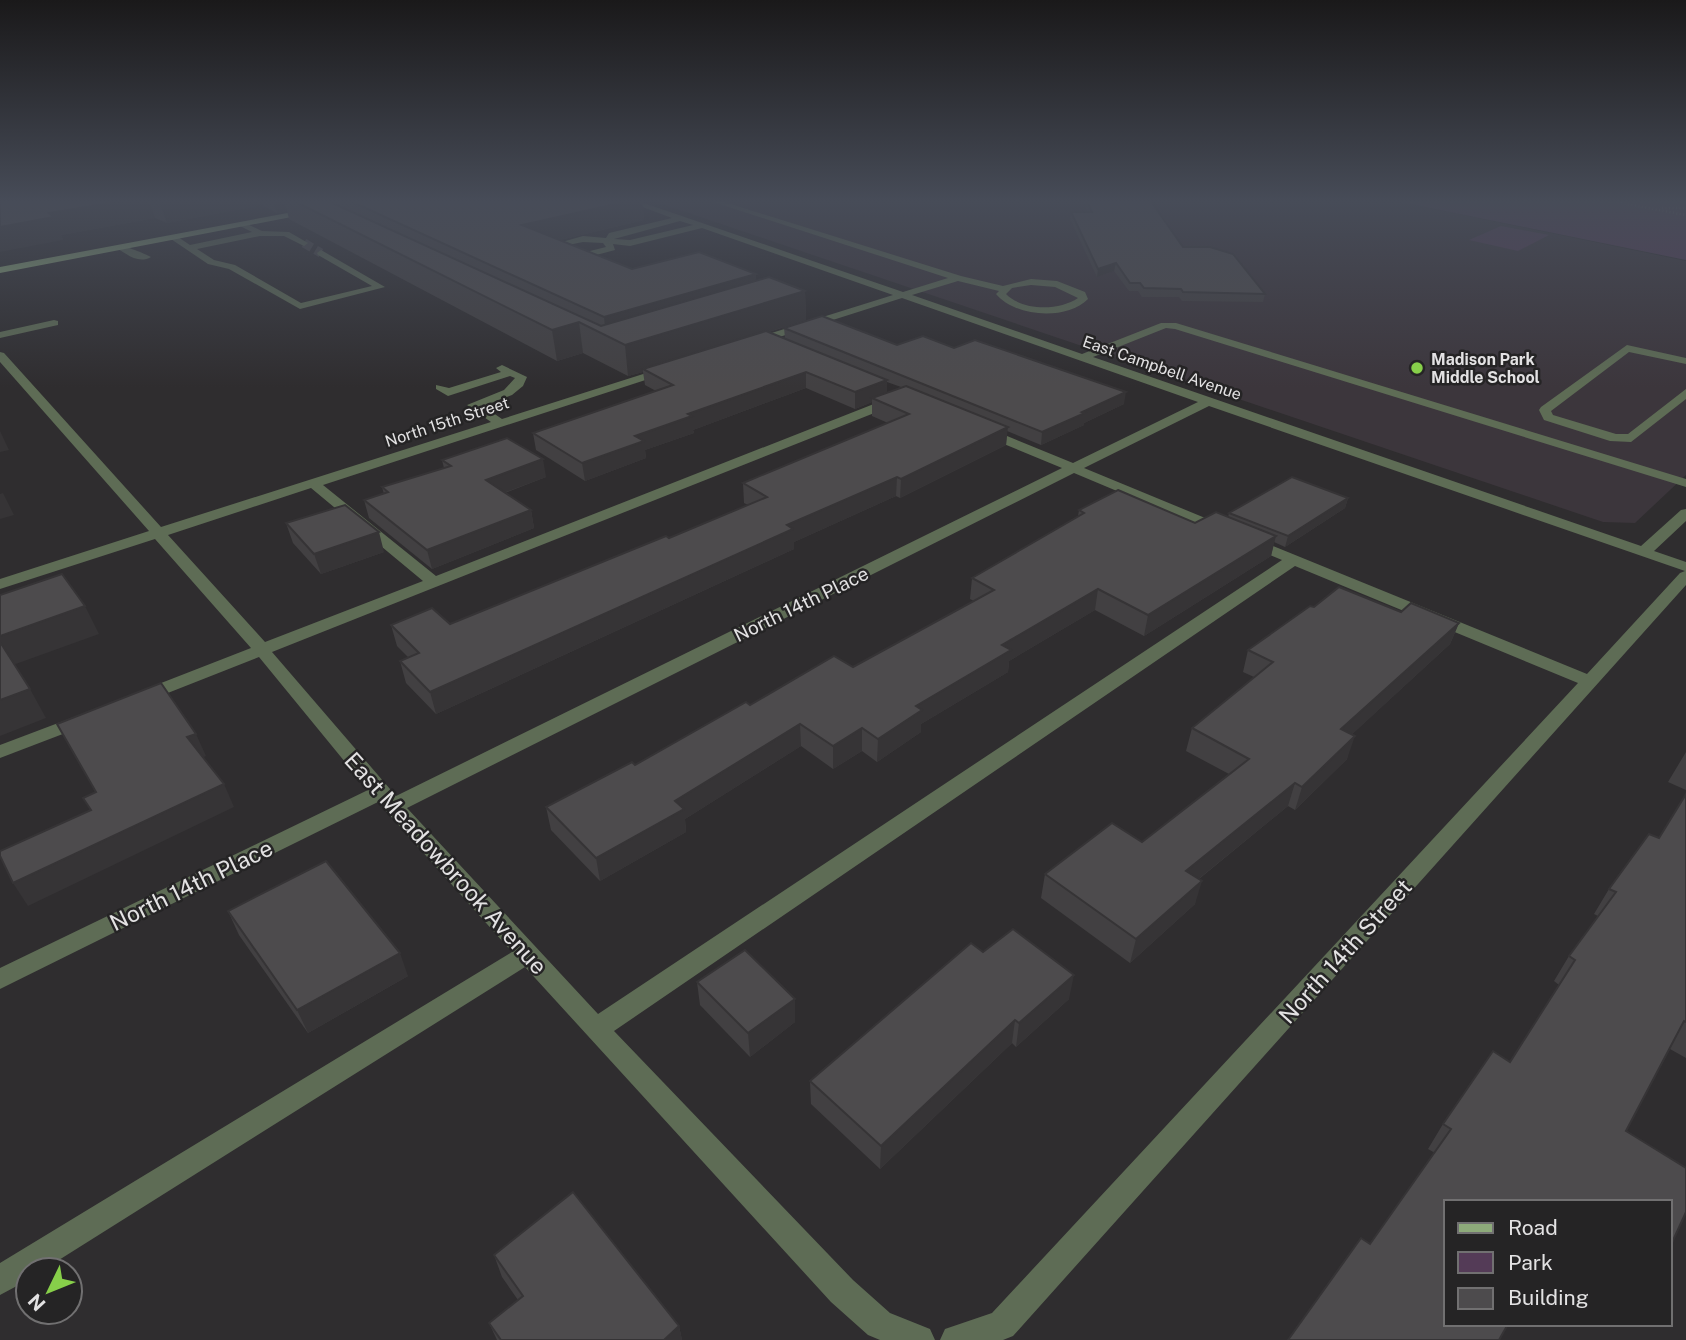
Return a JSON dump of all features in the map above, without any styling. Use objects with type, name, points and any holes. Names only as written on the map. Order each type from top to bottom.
[{"type":"main road","points":[[0,270],[39,263]]},
{"type":"street","points":[[213,263],[232,267],[300,306],[380,287],[338,263]]},
{"type":"street","name":"East Campbell Avenue","points":[[811,263],[1686,566]]},
{"type":"street","points":[[909,263],[1003,289],[1019,283],[1057,284],[1077,290],[1083,299],[1072,306],[1034,309],[1003,299],[1003,289]]},
{"type":"street","points":[[738,346],[958,278]]},
{"type":"street","points":[[0,335],[54,323]]},
{"type":"street","points":[[1084,358],[1166,325],[1177,326],[1686,483]]},
{"type":"street","points":[[765,338],[781,345]]},
{"type":"street","points":[[1686,361],[1628,348],[1545,410],[1548,417],[1615,438],[1631,438],[1686,393]]},
{"type":"street","name":"East Meadowbrook Avenue","points":[[0,355],[262,650],[387,799],[596,1029],[842,1292],[879,1324],[919,1340]]},
{"type":"street","name":"North 15th Street","points":[[0,584],[685,363]]},
{"type":"street","points":[[440,387],[448,392],[507,370],[521,377],[519,384],[510,391],[473,405],[500,423]]},
{"type":"street","points":[[125,704],[903,397],[878,387]]},
{"type":"street","name":"North 14th Place","points":[[0,979],[387,799],[1209,401]]},
{"type":"street","points":[[976,428],[1591,682]]},
{"type":"street","points":[[313,483],[434,582]]},
{"type":"street","points":[[1644,552],[1686,513]]},
{"type":"street","points":[[596,1029],[1293,560]]},
{"type":"street","name":"North 14th Street","points":[[956,1340],[1002,1325],[1686,576]]},
{"type":"street","points":[[0,752],[100,713]]},
{"type":"street","points":[[0,1280],[527,954]]},
{"type":"shaded area","name":"Madison Park Middle School","points":[[835,263],[1686,263],[1686,475],[1635,523],[1603,522]]},
{"type":"building","points":[[417,263],[462,263],[601,326],[769,277],[805,291],[625,345],[579,322],[552,330]]},
{"type":"building","points":[[485,263],[616,263],[632,269],[657,263],[726,263],[756,274],[604,317]]},
{"type":"building","points":[[1095,263],[1240,263],[1265,294],[1144,288],[1140,283],[1130,283],[1116,263],[1098,269]]},
{"type":"building","points":[[822,316],[897,345],[923,336],[954,348],[975,340],[1126,392],[1042,432],[784,328]]},
{"type":"building","points":[[766,331],[887,380],[855,392],[806,372],[688,414],[692,416],[635,436],[644,441],[582,463],[533,433],[673,385],[643,369]]},
{"type":"building","points":[[906,386],[1008,427],[901,479],[897,477],[787,525],[793,529],[430,692],[400,661],[419,653],[391,625],[432,608],[450,624],[767,497],[743,483],[909,414],[872,398]]},
{"type":"building","points":[[507,438],[543,459],[486,480],[531,510],[427,550],[364,500],[388,492],[382,487],[451,466],[442,460]]},
{"type":"building","points":[[1292,477],[1348,498],[1288,536],[1229,513]]},
{"type":"building","points":[[1118,490],[1195,523],[1216,512],[1276,536],[1148,615],[1098,589],[1002,645],[1011,650],[916,706],[922,710],[878,739],[862,728],[833,746],[800,724],[675,801],[684,809],[596,858],[546,807],[632,762],[635,765],[746,702],[750,705],[834,656],[853,667],[994,590],[972,578],[1084,513],[1079,510]]},
{"type":"building","points":[[345,505],[379,532],[314,554],[286,523]]},
{"type":"building","points":[[62,574],[85,606],[0,636],[0,595]]},
{"type":"building","points":[[1339,587],[1401,612],[1411,603],[1459,623],[1341,729],[1355,736],[1302,787],[1295,783],[1186,871],[1202,881],[1136,939],[1045,874],[1112,823],[1142,842],[1249,759],[1192,728],[1273,662],[1248,650],[1310,606],[1314,607]]},
{"type":"building","points":[[0,642],[30,689],[0,700]]},
{"type":"building","points":[[161,683],[196,734],[187,737],[224,784],[13,883],[0,851],[91,810],[83,798],[96,792],[57,724]]},
{"type":"building","points":[[1686,794],[1686,1022],[1684,1021],[1626,1131],[1686,1168],[1686,1212],[1672,1243],[1672,1200],[1444,1200],[1444,1326],[1507,1326],[1499,1340],[1288,1340],[1361,1238],[1370,1244],[1451,1129],[1443,1124],[1493,1051],[1510,1062],[1575,960],[1569,956],[1616,892],[1609,889],[1649,834],[1659,838]]},
{"type":"building","points":[[326,861],[400,953],[297,1010],[228,911]]},
{"type":"building","points":[[1013,929],[1074,975],[1019,1023],[1015,1020],[881,1146],[810,1081],[971,943],[983,952]]},
{"type":"building","points":[[745,950],[795,999],[748,1033],[697,982]]},
{"type":"building","points":[[573,1192],[679,1326],[664,1340],[501,1340],[489,1323],[523,1296],[494,1255]]},
{"type":"place","name":"Madison Park Middle School","points":[[1417,368]]}]
